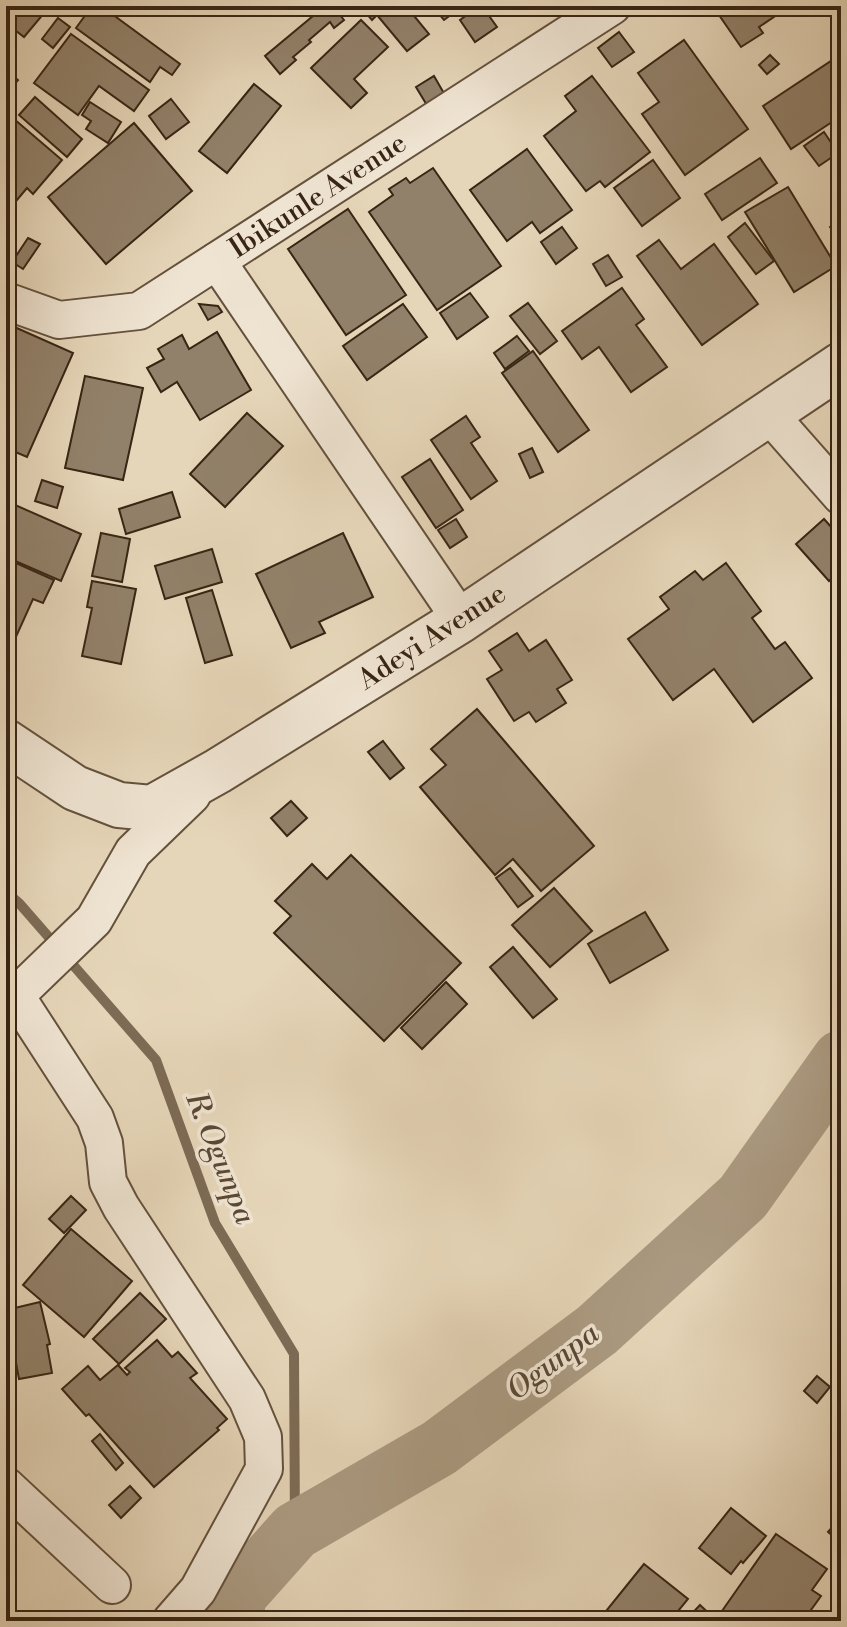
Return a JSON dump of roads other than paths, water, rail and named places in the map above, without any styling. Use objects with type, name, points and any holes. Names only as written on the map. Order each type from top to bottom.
[{"type":"street","name":"Ibikunle Avenue","points":[[6,301],[59,320],[139,311],[612,6]]},
{"type":"street","points":[[217,261],[461,620]]},
{"type":"street","name":"Adeyi Avenue","points":[[6,742],[75,788],[119,805],[152,808],[218,771],[461,620],[841,365]]},
{"type":"street","points":[[767,412],[841,496]]},
{"type":"street","points":[[171,1621],[198,1590],[264,1469],[263,1437],[247,1399],[121,1207],[108,1182],[104,1143],[95,1118],[20,992],[94,920],[133,852],[218,771]]},
{"type":"street","points":[[6,1486],[112,1585]]},
{"type":"waterway","name":"R. Ogunpa","points":[[6,892],[156,1060],[215,1223],[294,1354],[295,1531]]},
{"type":"waterway","name":"Ogunpa","points":[[235,1621],[237,1596],[295,1531],[439,1448],[597,1330],[743,1197],[841,1059]]}]
